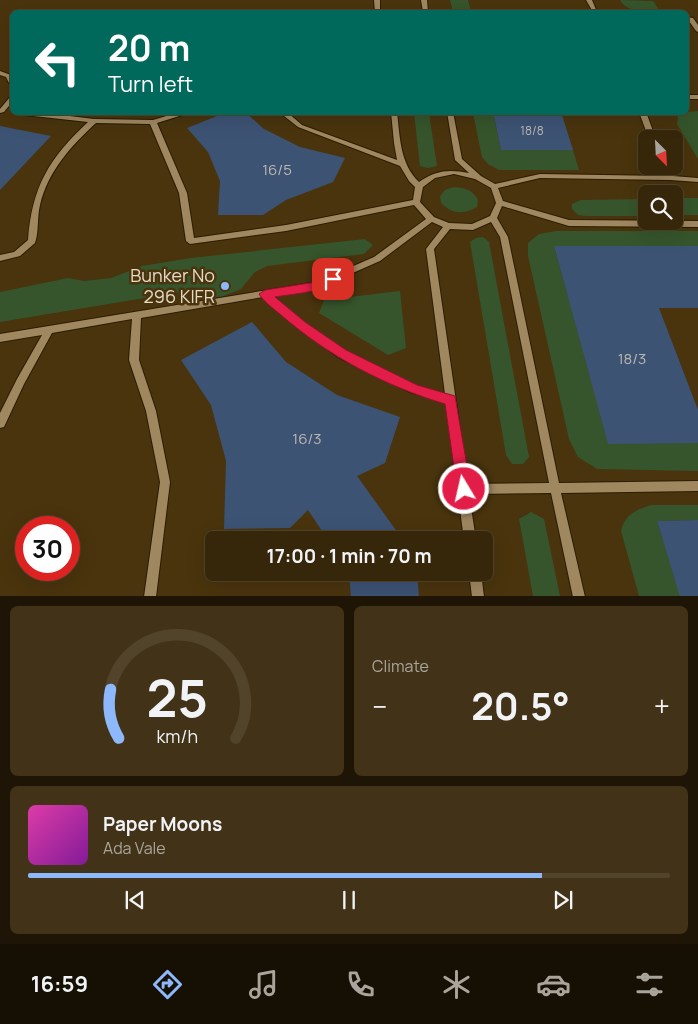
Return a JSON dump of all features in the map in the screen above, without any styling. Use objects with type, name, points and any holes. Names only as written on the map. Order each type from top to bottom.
[{"type":"street","points":[[689,19],[691,19],[698,30]]},
{"type":"street","points":[[1,112],[10,101]]},
{"type":"street","points":[[41,115],[94,121],[153,122],[178,115]]},
{"type":"street","points":[[286,115],[300,126],[401,164]]},
{"type":"street","points":[[394,115],[401,164],[408,178],[419,186]]},
{"type":"street","points":[[416,202],[431,219],[448,226],[473,227],[493,218],[500,203],[494,187],[477,176],[459,160],[451,115]]},
{"type":"street","points":[[643,115],[649,130]]},
{"type":"street","points":[[0,258],[17,254],[32,241],[38,199],[52,167],[72,141],[94,121]]},
{"type":"street","points":[[153,122],[183,193],[190,241],[286,228],[416,202]]},
{"type":"street","points":[[416,202],[419,186],[433,176],[454,172],[477,176]]},
{"type":"street","points":[[494,187],[540,176],[698,180]]},
{"type":"street","points":[[500,203],[569,223],[698,224]]},
{"type":"street","points":[[493,218],[504,237],[555,489],[579,596]]},
{"type":"street","points":[[0,338],[318,285],[377,259],[431,219]]},
{"type":"street","points":[[448,226],[430,249],[469,531]]},
{"type":"street","points":[[265,294],[300,325],[341,354],[414,389],[451,400]]},
{"type":"street","points":[[137,316],[134,360],[151,411],[165,482],[150,596]]},
{"type":"street","points":[[0,424],[20,382],[49,330]]},
{"type":"street","points":[[464,489],[698,486]]},
{"type":"street","points":[[476,581],[478,596]]},
{"type":"green space","points":[[450,0],[468,0],[470,10],[452,10]]},
{"type":"green space","points":[[620,0],[653,1],[659,10],[638,10],[623,4]]},
{"type":"green space","points":[[698,111],[698,159],[683,134],[683,130],[681,130],[677,124],[678,116],[689,115],[689,112]]},
{"type":"green space","points":[[414,115],[429,115],[437,166],[428,168],[420,166]]},
{"type":"green space","points":[[473,115],[493,115],[501,150],[573,150],[579,170],[499,170],[488,164],[482,157]]},
{"type":"green space","points":[[454,187],[466,189],[474,194],[478,200],[477,207],[458,212],[445,207],[441,203],[440,196],[445,190]]},
{"type":"green space","points":[[683,198],[698,198],[698,215],[683,215]]},
{"type":"green space","points":[[638,199],[638,216],[578,215],[572,209],[572,204],[581,200]]},
{"type":"green space","points":[[556,231],[698,231],[698,246],[554,246],[608,443],[698,443],[698,471],[597,469],[578,457],[569,439],[528,256],[528,243],[539,234]]},
{"type":"green space","points":[[483,237],[489,242],[529,457],[523,464],[512,464],[506,455],[470,242],[476,238]]},
{"type":"green space","points":[[365,239],[373,245],[364,254],[267,266],[255,272],[241,289],[221,297],[205,297],[199,289],[0,322],[0,292],[68,278],[84,281],[111,278],[142,266],[191,258]]},
{"type":"green space","points":[[400,291],[406,348],[388,355],[319,313],[324,300]]},
{"type":"green space","points":[[651,505],[698,505],[698,520],[657,521],[680,596],[639,596],[621,531],[628,517]]},
{"type":"green space","points":[[531,512],[544,519],[560,596],[533,596],[519,519]]},
{"type":"building","points":[[220,115],[248,115],[264,129],[300,147],[345,158],[333,182],[286,200],[263,215],[218,215],[220,181],[208,152],[187,128]]},
{"type":"building","points":[[494,115],[562,115],[573,150],[501,150]]},
{"type":"building","points":[[0,126],[51,136],[0,190]]},
{"type":"building","points":[[554,246],[698,246],[698,308],[659,308],[698,410],[698,443],[608,444]]},
{"type":"building","points":[[252,322],[286,362],[337,395],[400,417],[385,463],[357,476],[397,531],[322,531],[308,510],[290,528],[224,529],[226,461],[211,405],[181,360]]},
{"type":"building","points":[[698,520],[698,596],[680,596],[657,521]]},
{"type":"building","points":[[350,581],[418,581],[419,596],[351,596]]},
{"type":"place","name":"Bunker No 296 KIFR","points":[[225,286]]},
{"type":"route","points":[[333,279],[318,285],[265,294],[300,325],[341,354],[414,389],[451,400],[464,489]]}]
